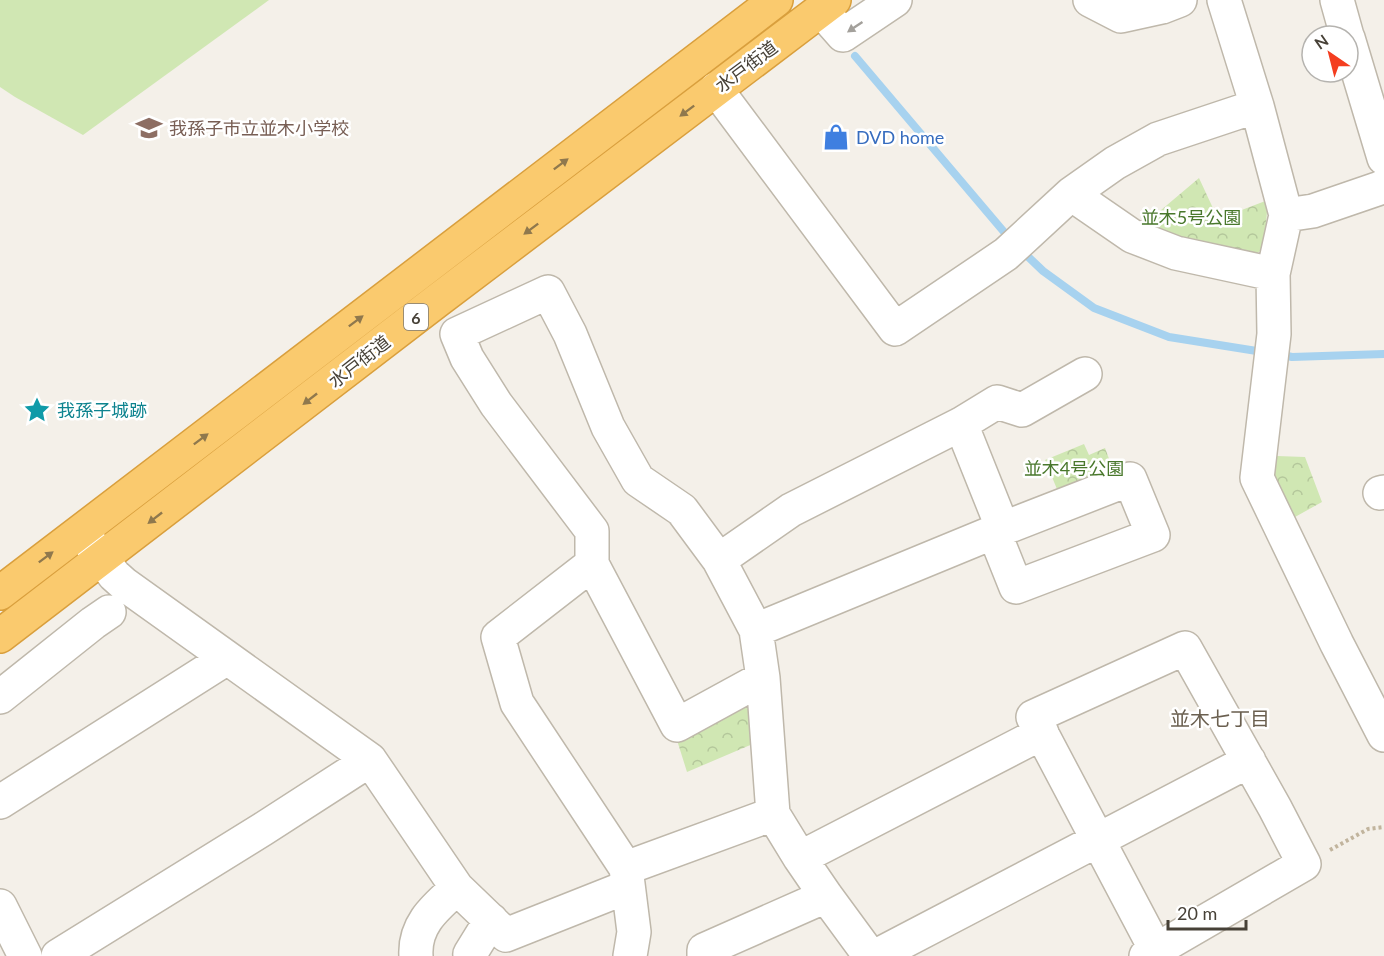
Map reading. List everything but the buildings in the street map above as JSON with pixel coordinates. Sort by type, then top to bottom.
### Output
[{"type":"highway","name":"水戸街道","points":[[0,593],[776,0]]},
{"type":"highway","name":"水戸街道","points":[[0,636],[827,5]]},
{"type":"street","points":[[827,5],[843,35],[895,0]]},
{"type":"street","points":[[1090,0],[1121,16],[1162,8],[1180,0]]},
{"type":"street","points":[[1224,0],[1257,106],[1286,215],[1273,274],[1274,334],[1257,478],[1337,644],[1384,735]]},
{"type":"street","points":[[1337,0],[1344,24]]},
{"type":"street","points":[[1360,77],[1384,158]]},
{"type":"street","points":[[716,89],[895,329],[1006,254],[1071,194],[1115,163],[1158,139],[1257,106]]},
{"type":"street","points":[[1286,215],[1313,211],[1384,186]]},
{"type":"street","points":[[1071,194],[1132,236],[1176,253],[1273,274]]},
{"type":"street","points":[[458,334],[548,292],[570,334],[608,427],[638,480],[682,510],[719,560],[756,630],[763,678],[773,814],[800,858],[870,956]]},
{"type":"street","points":[[438,300],[458,334],[467,358],[496,404],[592,531],[592,564],[676,724],[763,678]]},
{"type":"street","points":[[719,560],[791,510],[961,424],[997,402],[1022,410],[1085,374]]},
{"type":"street","points":[[756,630],[999,530],[961,424]]},
{"type":"street","points":[[81,531],[101,559],[124,584],[370,760],[457,888],[506,935],[626,877],[773,814]]},
{"type":"street","points":[[592,564],[498,637],[517,703],[626,877],[634,932],[630,956]]},
{"type":"street","points":[[0,698],[109,612]]},
{"type":"street","points":[[1185,648],[1304,864],[1154,954],[1042,733],[1033,717],[1185,648]]},
{"type":"street","points":[[0,802],[227,658]]},
{"type":"street","points":[[800,858],[1042,733]]},
{"type":"street","points":[[58,956],[370,760]]},
{"type":"street","points":[[876,956],[1248,761]]},
{"type":"street","points":[[417,956],[416,948],[422,924],[457,888]]},
{"type":"street","points":[[704,956],[704,950],[826,896]]},
{"type":"street","points":[[0,906],[25,956]]},
{"type":"street","points":[[471,956],[470,954],[491,920]]},
{"type":"path","points":[[1304,864],[1368,829],[1384,827]]},
{"type":"green space","points":[[0,0],[269,0],[83,135],[0,87]]},
{"type":"green space","name":"並木5号公園","points":[[1199,178],[1218,219],[1268,200],[1264,248],[1251,258],[1141,227]]},
{"type":"green space","name":"並木4号公園","points":[[1084,444],[1089,455],[1105,448],[1114,472],[1059,494],[1045,460]]},
{"type":"green space","points":[[1277,456],[1305,457],[1322,502],[1295,517],[1273,477]]},
{"type":"green space","points":[[739,702],[752,712],[755,743],[687,772],[676,737]]},
{"type":"waterway","points":[[855,56],[1010,239]]},
{"type":"waterway","points":[[1020,249],[1043,271],[1094,308],[1169,337],[1263,352]]},
{"type":"waterway","points":[[1278,354],[1292,357],[1384,354]]},
{"type":"place","name":"我孫子市立並木小学校","points":[[149,128]]},
{"type":"place","name":"DVD home","points":[[836,137]]},
{"type":"place","name":"我孫子城跡","points":[[37,410]]},
{"type":"district","name":"並木七丁目","points":[[1220,718]]}]
